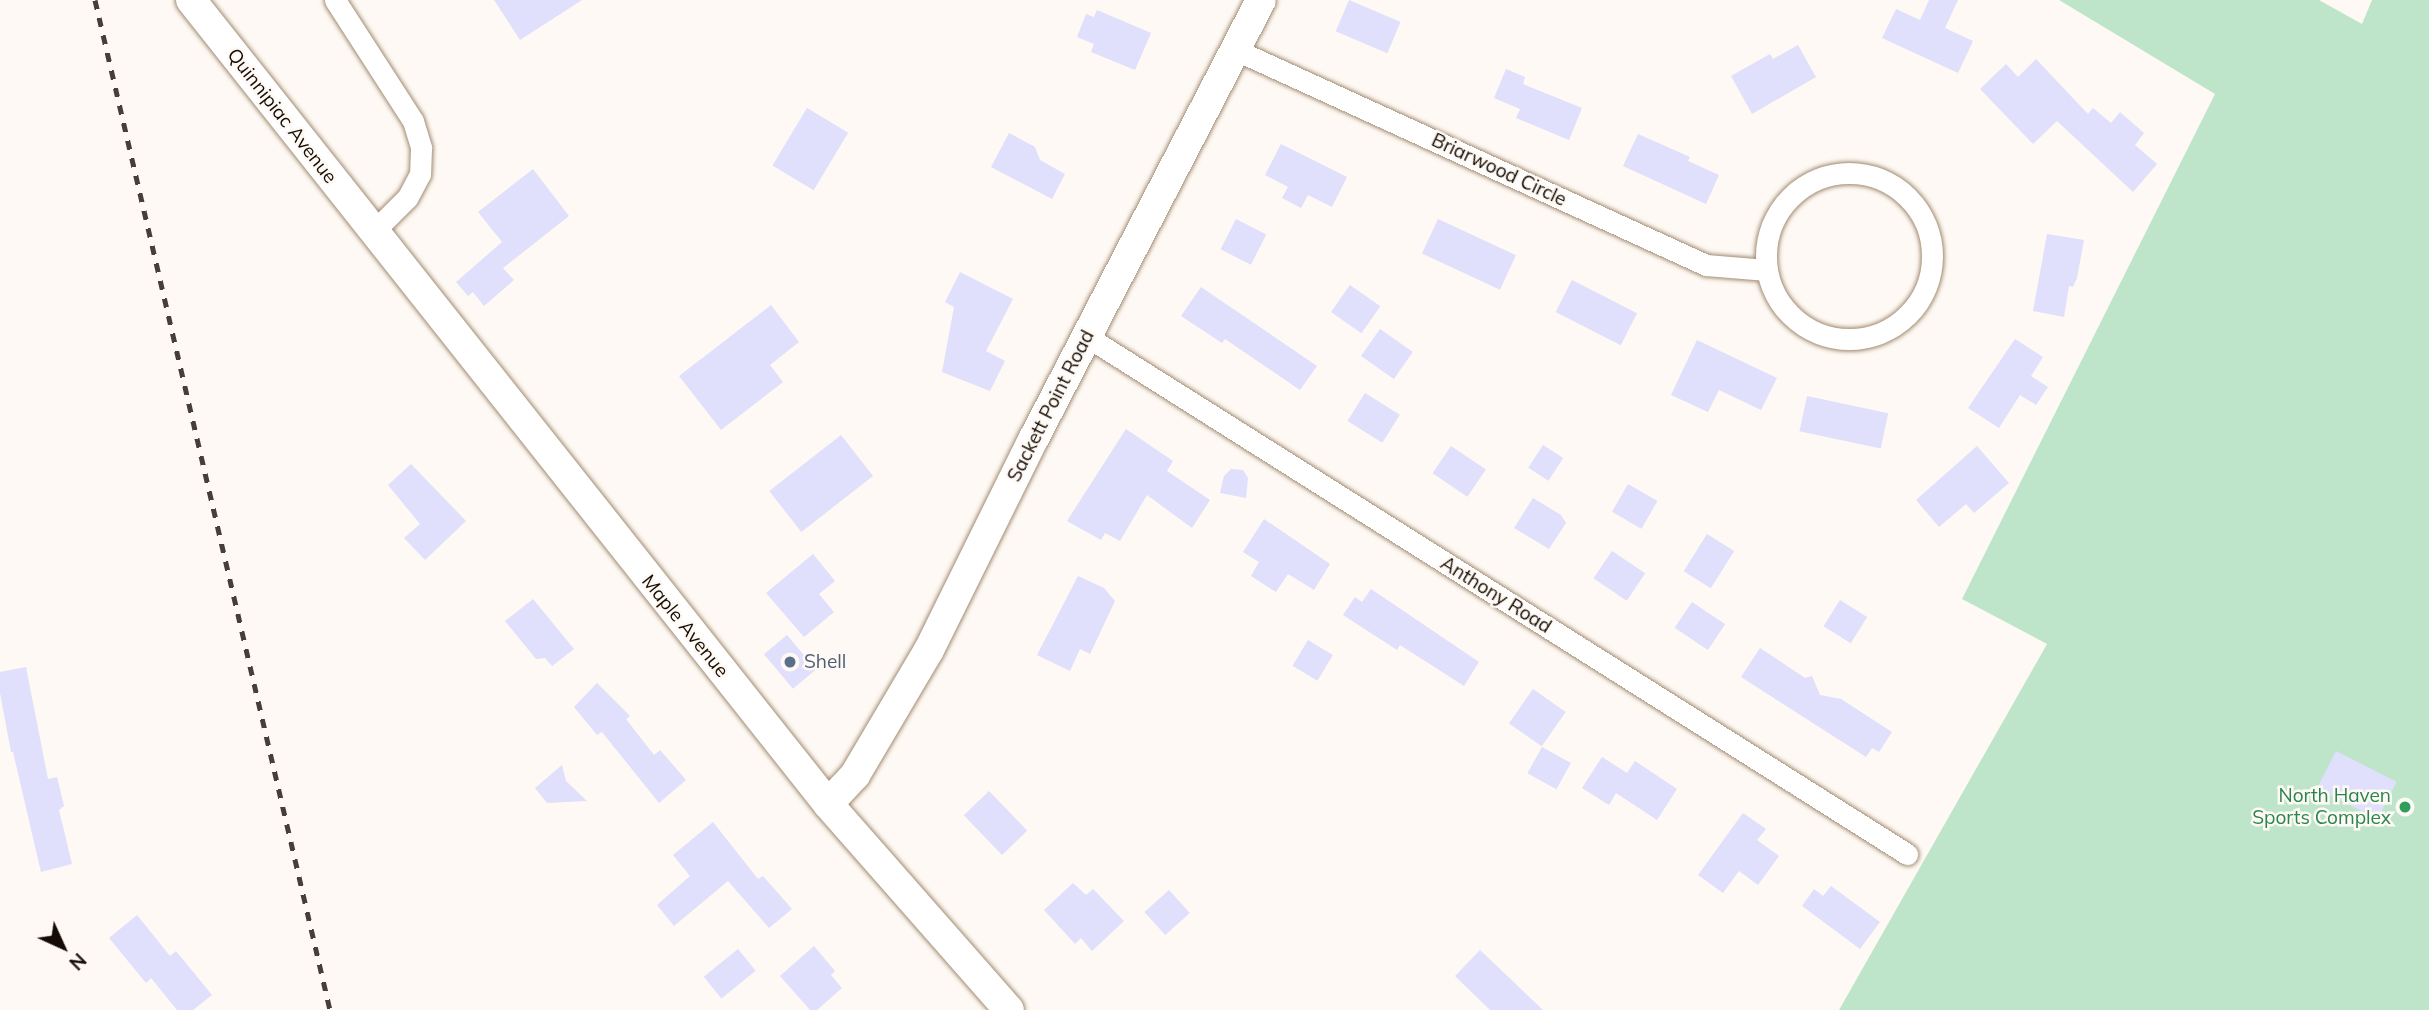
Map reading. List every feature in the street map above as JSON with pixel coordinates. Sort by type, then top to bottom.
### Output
[{"type":"main road","name":"Quinnipiac Avenue","points":[[191,0],[374,232]]},
{"type":"main road","name":"Sackett Point Road","points":[[828,804],[855,775],[929,650],[1086,336],[1261,0]]},
{"type":"main road","name":"Maple Avenue","points":[[374,232],[828,804],[1009,1010]]},
{"type":"street","points":[[335,0],[413,121],[421,148],[420,174],[407,198],[374,232]]},
{"type":"street","name":"Briarwood Circle","points":[[1236,50],[1706,265],[1767,270]]},
{"type":"street","points":[[1846,172],[1874,176],[1899,189],[1919,209],[1931,236],[1933,262],[1927,288],[1913,310],[1892,328],[1868,337],[1841,339],[1816,332],[1794,318],[1777,298],[1767,270],[1766,244],[1776,217],[1793,194],[1817,179],[1846,172]]},
{"type":"street","name":"Anthony Road","points":[[1086,336],[1907,854]]},
{"type":"green space","points":[[2059,0],[2319,0],[2362,24],[2372,0],[2429,0],[2429,1010],[1839,1010],[2047,644],[1962,599],[2215,94]]},
{"type":"building","points":[[494,0],[582,0],[520,40]]},
{"type":"building","points":[[1349,0],[1401,22],[1387,53],[1336,31]]},
{"type":"building","points":[[1929,0],[1958,0],[1945,28],[1973,41],[1958,73],[1882,38],[1896,9],[1920,20]]},
{"type":"building","points":[[1097,10],[1151,33],[1135,70],[1091,52],[1094,44],[1077,37],[1086,14],[1094,17]]},
{"type":"building","points":[[1798,45],[1816,77],[1752,114],[1731,76],[1770,54],[1773,59]]},
{"type":"building","points":[[2036,59],[2088,114],[2093,108],[2111,123],[2120,112],[2144,133],[2135,145],[2157,164],[2133,192],[2057,121],[2033,144],[1980,89],[2006,64],[2018,77]]},
{"type":"building","points":[[1506,69],[1525,77],[1523,84],[1582,108],[1569,140],[1516,118],[1520,109],[1494,98]]},
{"type":"building","points":[[807,108],[848,133],[814,190],[772,165]]},
{"type":"building","points":[[1009,133],[1035,147],[1040,160],[1065,174],[1052,199],[991,167]]},
{"type":"building","points":[[1638,134],[1690,157],[1688,161],[1719,175],[1706,204],[1623,166]]},
{"type":"building","points":[[1281,144],[1347,177],[1332,207],[1308,195],[1301,208],[1282,198],[1288,187],[1265,175]]},
{"type":"building","points":[[533,169],[569,216],[503,268],[514,280],[484,306],[473,292],[468,296],[456,282],[502,242],[478,212]]},
{"type":"building","points":[[1236,219],[1266,234],[1251,265],[1221,249]]},
{"type":"building","points":[[1438,219],[1516,255],[1500,290],[1422,253]]},
{"type":"building","points":[[2047,234],[2084,240],[2077,278],[2073,287],[2069,286],[2064,317],[2033,311]]},
{"type":"building","points":[[960,272],[1013,299],[986,351],[1005,361],[990,391],[942,372],[954,307],[945,302]]},
{"type":"building","points":[[1572,280],[1637,313],[1621,345],[1556,312]]},
{"type":"building","points":[[1350,285],[1380,306],[1361,333],[1331,312]]},
{"type":"building","points":[[1201,287],[1317,366],[1300,390],[1225,339],[1222,343],[1181,316]]},
{"type":"building","points":[[771,305],[799,342],[770,365],[783,382],[721,430],[679,376]]},
{"type":"building","points":[[1380,329],[1413,352],[1394,379],[1361,356]]},
{"type":"building","points":[[2015,339],[2043,357],[2031,376],[2048,387],[2036,405],[2020,395],[1999,428],[1968,408]]},
{"type":"building","points":[[1697,340],[1777,378],[1761,410],[1719,390],[1708,412],[1671,395]]},
{"type":"building","points":[[1365,393],[1400,415],[1382,443],[1348,421]]},
{"type":"building","points":[[1807,396],[1888,413],[1881,448],[1800,431]]},
{"type":"building","points":[[1126,429],[1173,461],[1167,471],[1210,500],[1192,528],[1147,495],[1120,541],[1105,533],[1101,540],[1067,521]]},
{"type":"building","points":[[841,435],[873,476],[801,532],[769,491]]},
{"type":"building","points":[[1543,445],[1563,458],[1548,481],[1528,468]]},
{"type":"building","points":[[1451,446],[1486,469],[1467,497],[1433,473]]},
{"type":"building","points":[[1977,446],[2009,483],[1974,513],[1966,504],[1939,527],[1916,500]]},
{"type":"building","points":[[411,464],[466,521],[425,560],[404,538],[420,524],[388,485]]},
{"type":"building","points":[[1231,469],[1243,470],[1248,478],[1246,498],[1220,493],[1224,476]]},
{"type":"building","points":[[1628,484],[1657,501],[1641,529],[1612,512]]},
{"type":"building","points":[[1533,498],[1561,515],[1566,523],[1549,549],[1514,528]]},
{"type":"building","points":[[1264,519],[1330,564],[1314,590],[1288,574],[1276,592],[1251,576],[1259,562],[1243,552]]},
{"type":"building","points":[[1707,534],[1734,551],[1711,588],[1684,571]]},
{"type":"building","points":[[1612,551],[1645,573],[1627,601],[1594,578]]},
{"type":"building","points":[[813,554],[835,581],[819,594],[834,612],[804,637],[766,593]]},
{"type":"building","points":[[1078,576],[1104,588],[1115,601],[1090,654],[1080,649],[1070,671],[1037,655]]},
{"type":"building","points":[[1371,589],[1479,662],[1464,686],[1400,645],[1397,650],[1343,615],[1355,597],[1362,602]]},
{"type":"building","points":[[533,599],[574,649],[552,666],[545,658],[536,659],[505,621]]},
{"type":"building","points":[[1840,600],[1867,617],[1851,643],[1824,626]]},
{"type":"building","points":[[1692,602],[1725,624],[1708,650],[1675,628]]},
{"type":"building","name":"Shell","points":[[787,635],[816,669],[793,689],[764,654]]},
{"type":"building","points":[[1308,640],[1333,655],[1317,681],[1293,666]]},
{"type":"building","points":[[1760,648],[1805,678],[1812,676],[1820,695],[1841,699],[1892,732],[1879,752],[1872,748],[1866,757],[1741,677]]},
{"type":"building","points":[[26,667],[48,779],[57,777],[64,806],[59,810],[72,864],[41,872],[11,752],[0,693],[0,672]]},
{"type":"building","points":[[597,683],[630,716],[626,719],[654,755],[660,750],[686,780],[659,803],[602,732],[597,735],[574,707]]},
{"type":"building","points":[[1533,689],[1566,712],[1542,746],[1509,723]]},
{"type":"building","points":[[1542,747],[1571,763],[1556,789],[1527,773]]},
{"type":"building","points":[[2336,751],[2397,782],[2378,819],[2317,788]]},
{"type":"building","points":[[1602,757],[1627,773],[1635,761],[1677,789],[1657,820],[1616,793],[1609,805],[1582,788]]},
{"type":"building","points":[[562,765],[566,781],[587,801],[547,803],[535,788]]},
{"type":"building","points":[[989,791],[1027,831],[1002,855],[964,815]]},
{"type":"building","points":[[1743,813],[1766,829],[1757,840],[1779,856],[1758,885],[1739,871],[1723,893],[1698,875]]},
{"type":"building","points":[[713,822],[758,879],[763,876],[792,909],[769,928],[728,881],[674,926],[657,905],[690,876],[673,855]]},
{"type":"building","points":[[1073,883],[1086,895],[1093,889],[1124,921],[1092,951],[1081,938],[1075,944],[1044,910]]},
{"type":"building","points":[[1831,886],[1880,922],[1860,949],[1802,906],[1814,889],[1823,896]]},
{"type":"building","points":[[1169,890],[1190,913],[1165,935],[1144,912]]},
{"type":"building","points":[[137,915],[170,956],[176,951],[212,995],[193,1010],[177,1010],[151,978],[146,983],[109,938]]},
{"type":"building","points":[[814,946],[835,971],[831,975],[842,988],[817,1010],[810,1010],[780,976]]},
{"type":"building","points":[[738,949],[756,971],[721,998],[704,977]]},
{"type":"building","points":[[1480,950],[1543,1010],[1490,1010],[1455,976]]},
{"type":"railway","points":[[95,0],[330,1010]]},
{"type":"place","name":"Shell","points":[[790,662]]},
{"type":"place","name":"North Haven Sports Complex","points":[[2405,807]]}]
